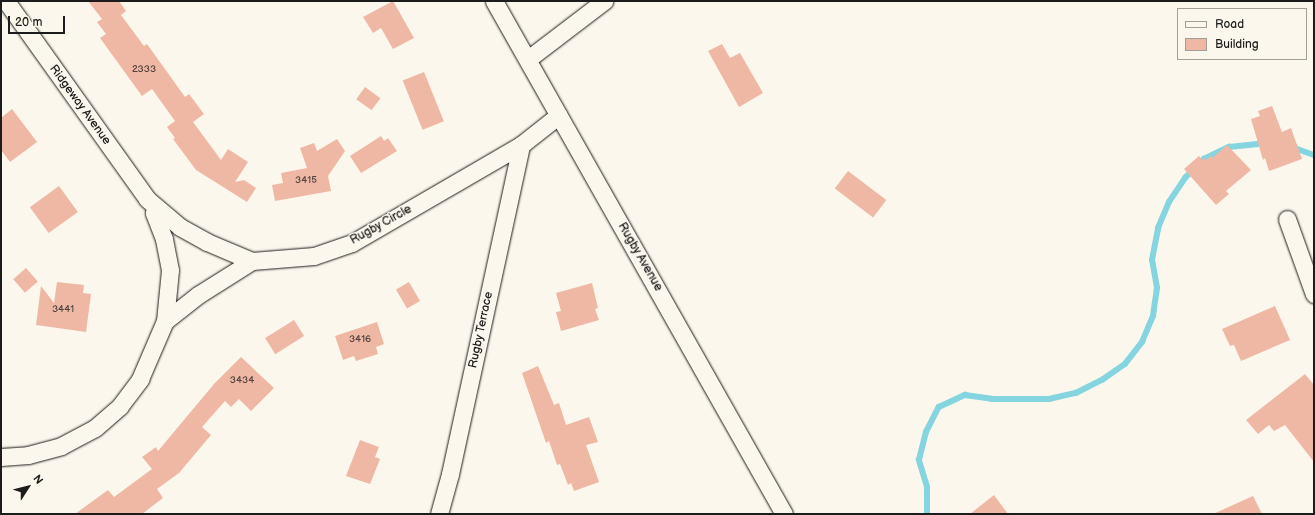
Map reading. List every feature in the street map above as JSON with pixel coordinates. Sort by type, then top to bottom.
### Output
[{"type":"street","name":"Ridgeway Avenue","points":[[6,1],[147,199],[156,207]]},
{"type":"street","name":"Rugby Avenue","points":[[494,1],[784,514]]},
{"type":"street","points":[[528,59],[604,1]]},
{"type":"street","name":"Rugby Circle","points":[[156,207],[180,227],[207,242],[252,261],[314,256],[352,243],[521,144],[559,115]]},
{"type":"street","name":"Rugby Terrace","points":[[439,514],[450,474],[521,144]]},
{"type":"street","points":[[1,457],[28,455],[61,446],[95,428],[120,406],[140,379],[165,320],[170,270],[164,239],[154,213],[156,207]]},
{"type":"street","points":[[1287,219],[1314,294]]},
{"type":"street","points":[[165,320],[198,295],[252,261]]},
{"type":"building","points":[[88,1],[119,1],[126,11],[121,15],[144,46],[147,44],[185,97],[189,94],[204,114],[193,122],[221,160],[228,149],[248,162],[235,182],[244,180],[256,188],[247,202],[196,170],[173,139],[175,138],[167,127],[175,121],[152,89],[142,96],[100,38],[106,34],[97,22],[102,19]]},
{"type":"building","points":[[393,1],[414,38],[393,49],[381,28],[373,33],[363,17]]},
{"type":"building","points":[[722,44],[730,58],[740,53],[763,93],[739,107],[708,51]]},
{"type":"building","points":[[424,72],[444,121],[423,130],[403,81]]},
{"type":"building","points":[[365,87],[380,98],[372,110],[356,99]]},
{"type":"building","points":[[1272,106],[1282,132],[1291,128],[1302,159],[1269,171],[1265,158],[1263,160],[1251,119],[1260,116],[1258,111]]},
{"type":"building","points":[[12,109],[37,142],[10,162],[1,150],[1,118]]},
{"type":"building","points":[[381,136],[384,141],[388,138],[397,151],[361,173],[350,156]]},
{"type":"building","points":[[337,139],[345,151],[328,176],[331,191],[275,201],[272,185],[283,183],[281,173],[307,168],[300,148],[314,143],[317,151]]},
{"type":"building","points":[[1227,145],[1251,170],[1226,191],[1229,194],[1216,205],[1184,169],[1199,156],[1202,160],[1204,158],[1206,160],[1211,156],[1212,158]]},
{"type":"building","points":[[848,171],[886,200],[873,217],[835,189]]},
{"type":"building","points":[[59,186],[78,212],[49,233],[30,207]]},
{"type":"building","points":[[26,268],[38,282],[25,293],[13,279]]},
{"type":"building","points":[[57,282],[84,285],[83,293],[91,294],[86,332],[36,325],[41,286],[54,303]]},
{"type":"building","points":[[409,282],[420,301],[407,309],[396,290]]},
{"type":"building","points":[[592,283],[598,308],[595,309],[599,320],[561,331],[556,312],[561,311],[556,293]]},
{"type":"building","points":[[1275,306],[1290,340],[1241,361],[1234,345],[1230,346],[1222,329]]},
{"type":"building","points":[[294,320],[304,336],[275,354],[265,338]]},
{"type":"building","points":[[377,322],[384,344],[376,347],[378,354],[356,361],[354,356],[343,360],[335,336]]},
{"type":"building","points":[[241,357],[274,388],[251,411],[239,399],[231,407],[225,401],[202,427],[211,435],[179,473],[157,489],[163,498],[142,514],[75,514],[108,490],[114,497],[152,469],[142,457],[156,447],[158,451],[214,384]]},
{"type":"building","points":[[538,366],[554,405],[559,403],[566,425],[589,417],[598,442],[586,445],[599,482],[574,491],[571,483],[568,485],[560,464],[557,465],[549,441],[546,443],[522,373]]},
{"type":"building","points":[[1305,374],[1314,385],[1314,462],[1285,425],[1274,431],[1269,425],[1258,434],[1246,420]]},
{"type":"building","points":[[360,440],[379,447],[375,457],[380,459],[370,484],[346,476]]},
{"type":"building","points":[[994,495],[1008,514],[970,514]]},
{"type":"building","points":[[1253,496],[1262,514],[1213,514]]},
{"type":"waterway","points":[[1199,164],[1204,159],[1229,147],[1265,143]]},
{"type":"waterway","points":[[1292,147],[1314,155]]},
{"type":"waterway","points":[[927,514],[927,487],[919,460],[926,432],[939,407],[965,395],[992,399],[1049,399],[1076,393],[1102,380],[1125,364],[1142,342],[1153,316],[1157,288],[1152,260],[1158,228],[1169,202],[1185,178],[1193,170]]}]
